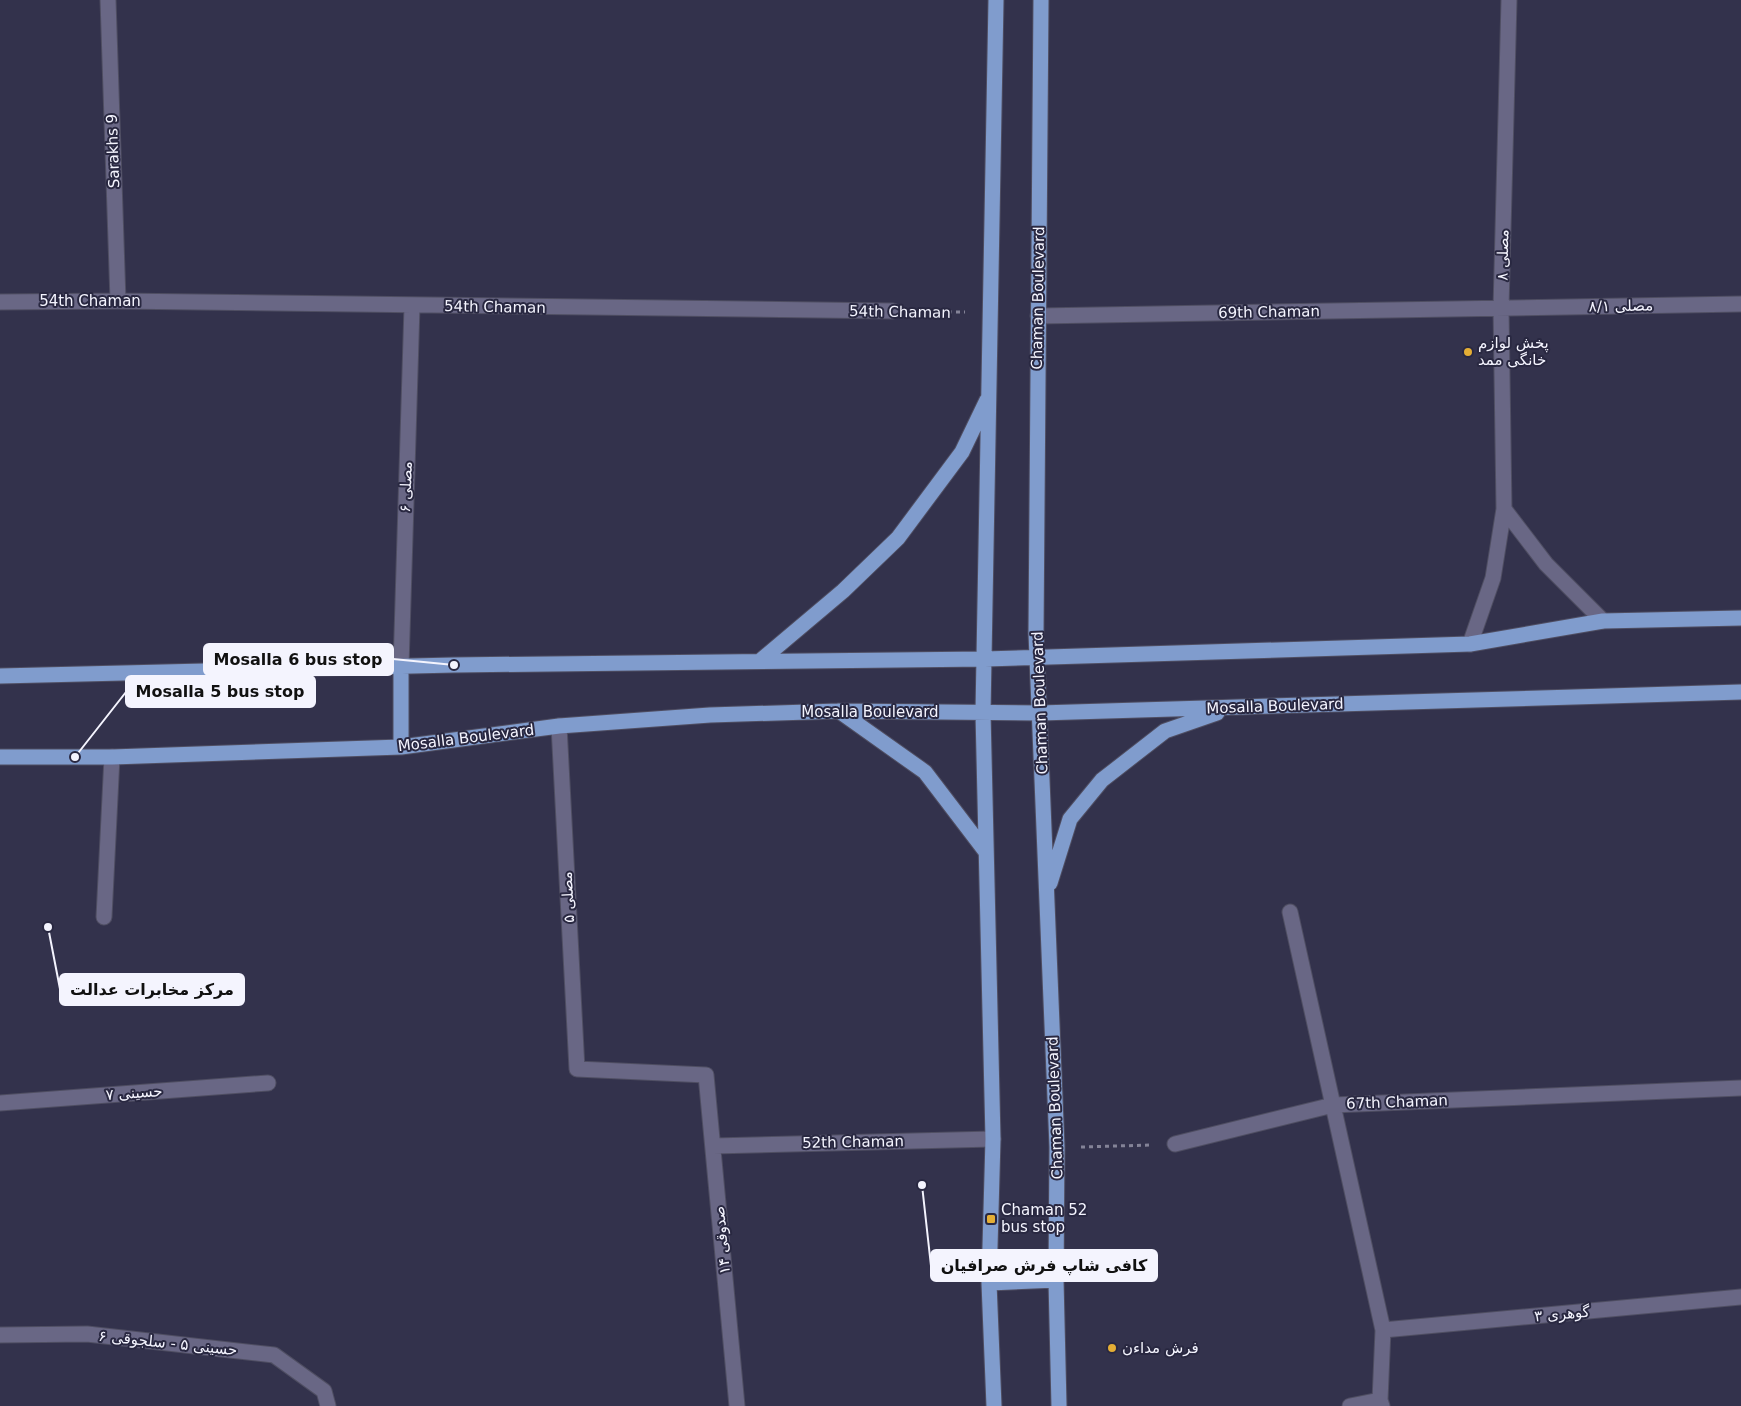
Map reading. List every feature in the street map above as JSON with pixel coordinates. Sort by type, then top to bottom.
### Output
[{"type":"main road","points":[[994,1406],[989,1283],[993,1139],[983,713],[996,0]]},
{"type":"main road","name":"Chaman Boulevard","points":[[1041,0],[1038,316],[1038,657],[1057,1148],[1056,1280],[1059,1406]]},
{"type":"main road","points":[[760,661],[843,591],[898,538],[962,452],[989,396]]},
{"type":"main road","points":[[0,676],[401,667],[985,659],[1470,644],[1604,621],[1741,618]]},
{"type":"main road","points":[[401,667],[401,747]]},
{"type":"main road","name":"Mosalla Boulevard","points":[[0,757],[112,757],[401,747],[559,726],[710,715],[839,711],[1040,714],[1741,692]]},
{"type":"main road","points":[[1047,894],[1070,819],[1102,780],[1165,731],[1230,708]]},
{"type":"main road","points":[[839,711],[925,772],[986,852]]},
{"type":"main road","points":[[989,1283],[1056,1280]]},
{"type":"street","name":"Sarakhs 9","points":[[108,0],[118,301]]},
{"type":"street","name":"مصلی ۸","points":[[1470,644],[1493,578],[1504,509],[1501,308],[1509,0]]},
{"type":"street","name":"54th Chaman","points":[[0,302],[118,301],[893,312]]},
{"type":"street","name":"مصلی ۸/۱","points":[[1501,308],[1741,304]]},
{"type":"street","name":"مصلی ۶","points":[[401,667],[412,306]]},
{"type":"street","name":"69th Chaman","points":[[1038,316],[1501,308]]},
{"type":"street","points":[[1504,509],[1546,564],[1604,621]]},
{"type":"street","name":"مصلی ۵","points":[[559,726],[577,1069],[706,1075]]},
{"type":"street","points":[[104,917],[112,757]]},
{"type":"street","points":[[1290,912],[1383,1330],[1381,1403],[1350,1406]]},
{"type":"street","name":"صدوقی ۱۴","points":[[706,1075],[737,1406]]},
{"type":"street","name":"حسینی ۷","points":[[0,1103],[268,1083]]},
{"type":"street","name":"67th Chaman","points":[[1175,1144],[1333,1105],[1741,1088]]},
{"type":"street","name":"52th Chaman","points":[[713,1146],[993,1139]]},
{"type":"street","name":"گوهری ۳","points":[[1383,1330],[1741,1297]]},
{"type":"street","name":"حسینی ۵ - سلجوقی ۶","points":[[0,1335],[86,1334],[274,1355],[326,1399]]},
{"type":"path","name":"54th Chaman","points":[[893,312],[990,312]]},
{"type":"path","points":[[1057,1148],[1175,1144]]},
{"type":"place","name":"پخش لوازم خانگی ممد","points":[[1468,352]]},
{"type":"place","name":"Mosalla 6 bus stop","points":[[454,665]]},
{"type":"place","name":"Mosalla 5 bus stop","points":[[75,757]]},
{"type":"place","name":"مرکز مخابرات عدالت","points":[[48,927]]},
{"type":"place","name":"کافی شاپ فرش صرافیان","points":[[922,1185]]},
{"type":"place","name":"Chaman 52 bus stop","points":[[991,1219]]},
{"type":"place","name":"فرش مداءن","points":[[1112,1348]]}]
